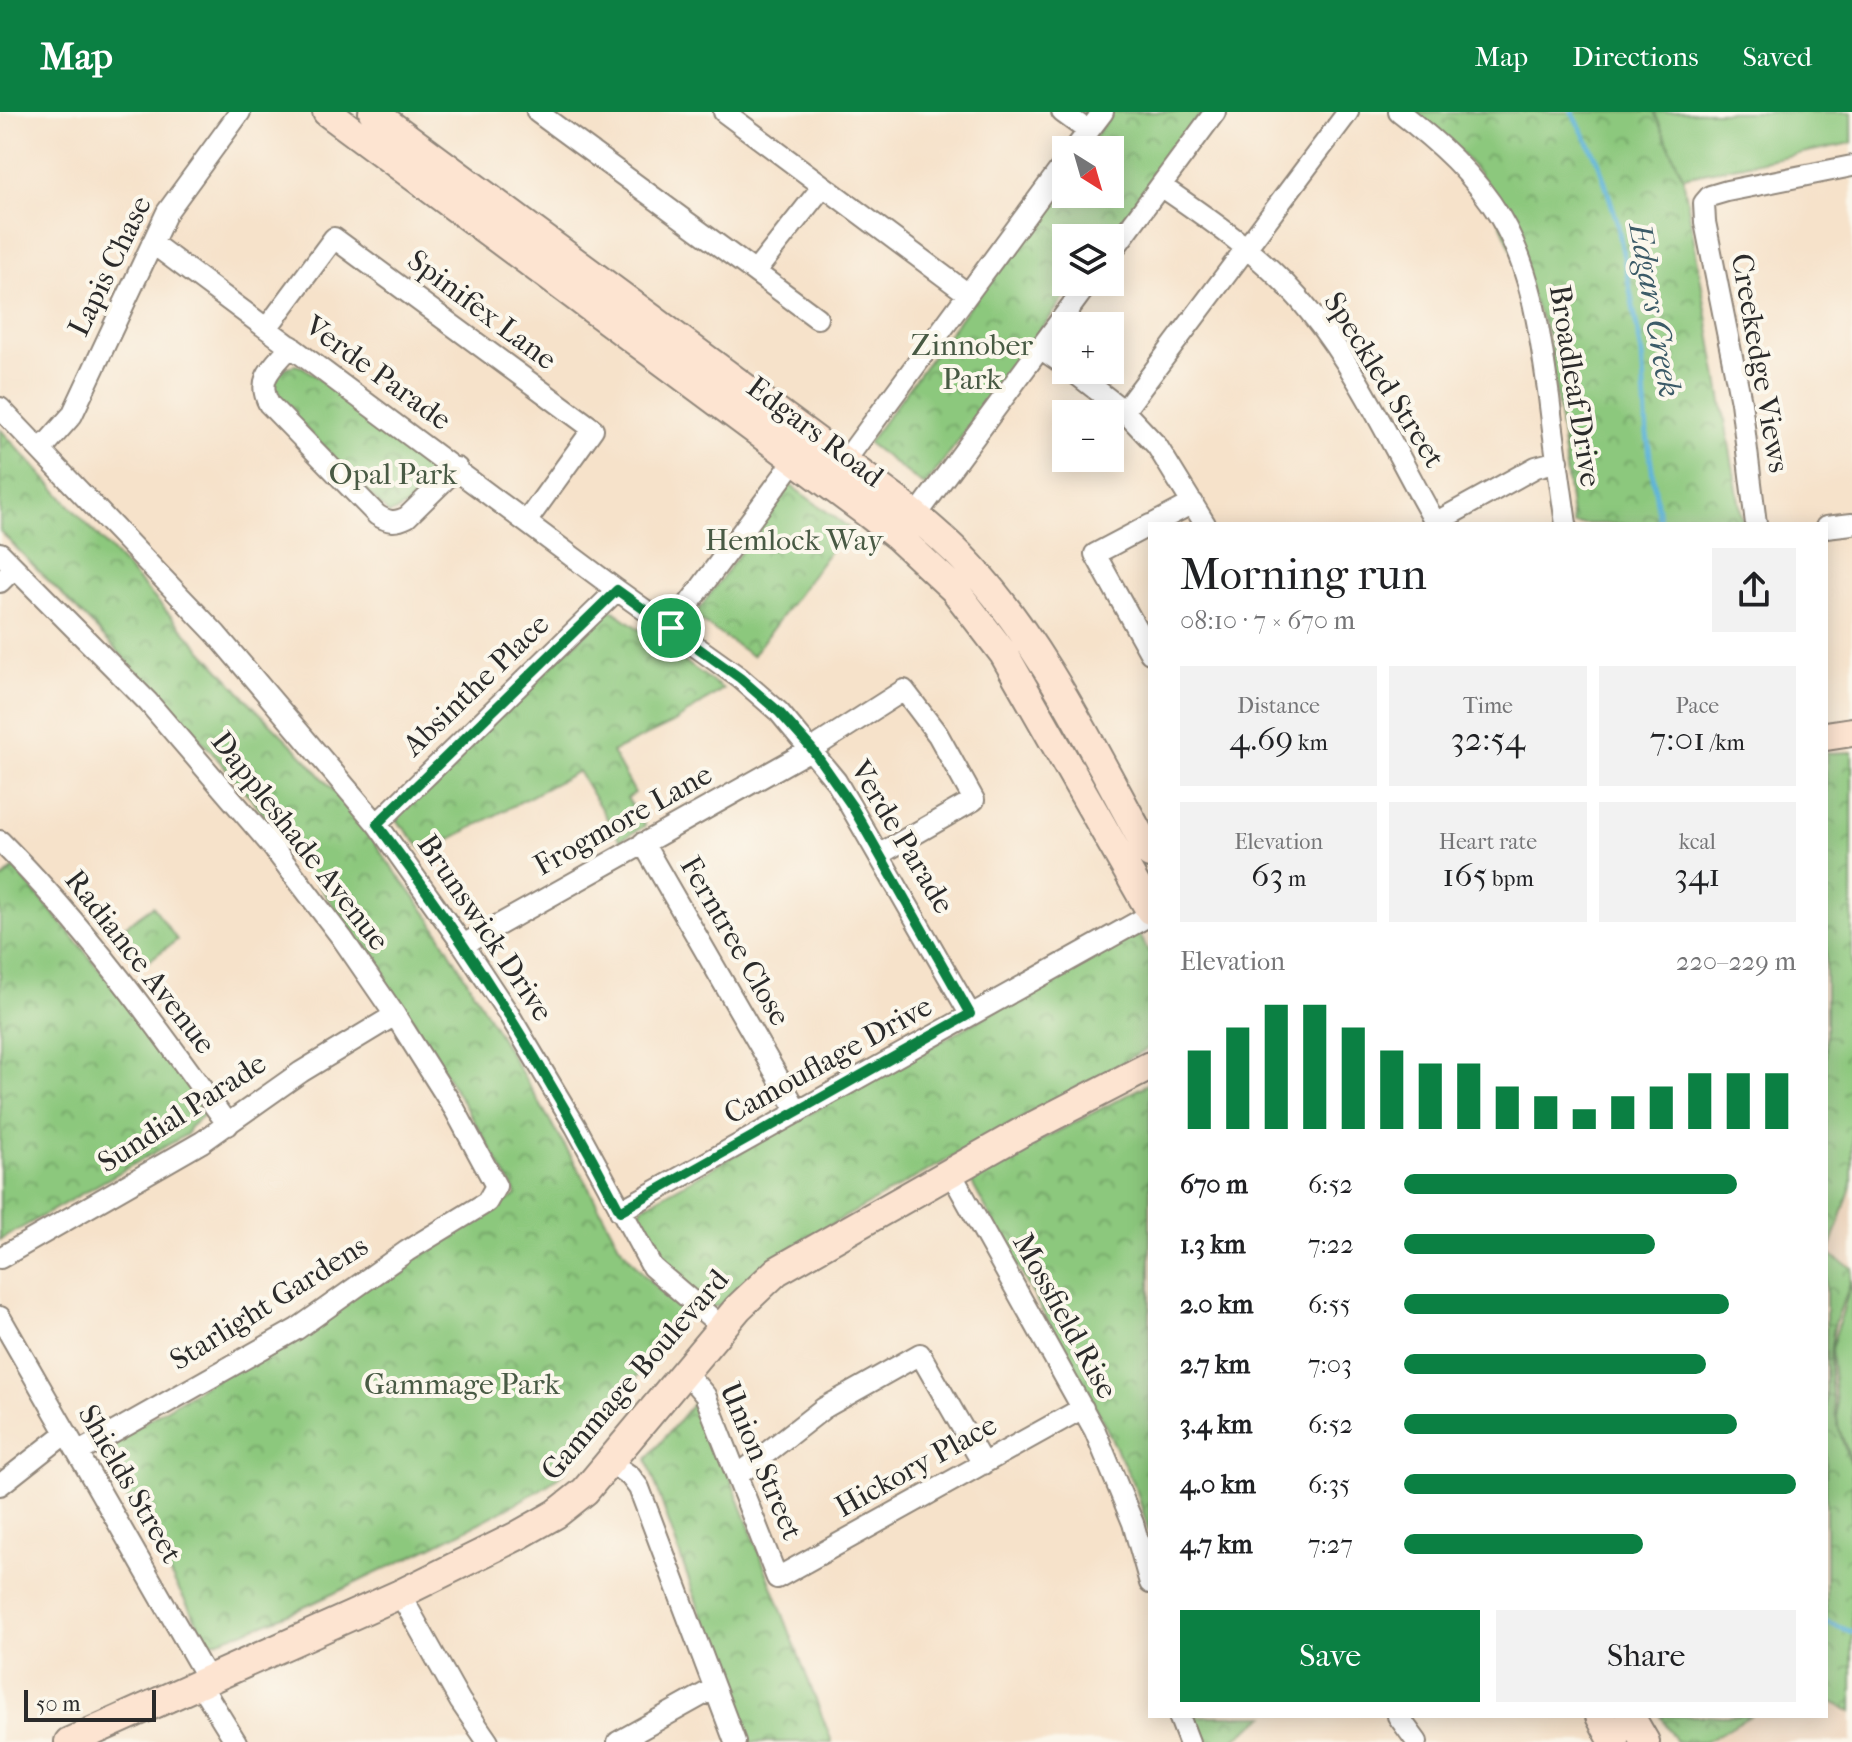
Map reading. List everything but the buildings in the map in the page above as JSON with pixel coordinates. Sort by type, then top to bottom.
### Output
[{"type":"main road","name":"Edgars Road","points":[[327,112],[837,473],[916,516],[970,565],[1023,632],[1148,851]]},
{"type":"main road","name":"Edgars Road","points":[[373,112],[803,448]]},
{"type":"main road","name":"Edgars Road","points":[[837,473],[954,589],[988,631],[1027,689],[1148,908]]},
{"type":"main road","points":[[1828,736],[1852,732]]},
{"type":"main road","name":"Gammage Boulevard","points":[[69,1742],[400,1594],[556,1514],[585,1491],[611,1463],[722,1327],[758,1286],[777,1271],[1148,1067]]},
{"type":"main road","points":[[1601,1718],[1614,1742]]},
{"type":"main road","points":[[1631,1718],[1645,1742]]},
{"type":"street","name":"Lapis Chase","points":[[41,450],[72,415],[167,212],[240,112]]},
{"type":"street","points":[[537,112],[817,318]]},
{"type":"street","points":[[724,112],[968,294]]},
{"type":"street","points":[[1062,112],[1088,131]]},
{"type":"street","points":[[1084,136],[1103,112]]},
{"type":"street","points":[[1124,235],[1215,112]]},
{"type":"street","points":[[1204,522],[1157,446],[1124,411],[1348,112]]},
{"type":"street","name":"Broadleaf Drive","points":[[1399,112],[1455,158],[1487,196],[1524,267],[1539,327],[1566,522]]},
{"type":"street","name":"Creekedge Views","points":[[1756,522],[1741,402],[1703,212],[1707,199],[1717,193],[1852,166]]},
{"type":"street","points":[[837,473],[1052,180]]},
{"type":"street","points":[[755,272],[823,186]]},
{"type":"street","name":"Speckled Street","points":[[1161,186],[1247,249],[1289,287],[1325,331],[1433,522]]},
{"type":"street","name":"Spinifex Lane","points":[[267,328],[334,238],[593,429],[526,522]]},
{"type":"street","name":"Verde Parade","points":[[152,243],[760,695],[812,749],[836,781],[970,1014]]},
{"type":"street","points":[[916,516],[1079,296]]},
{"type":"street","points":[[291,346],[263,384],[269,404],[377,515],[397,522],[407,517],[457,468]]},
{"type":"street","points":[[1040,348],[1052,356]]},
{"type":"street","points":[[1089,384],[1110,400]]},
{"type":"street","name":"Brunswick Drive","points":[[0,408],[216,634],[377,824],[463,945],[552,1086],[652,1267],[722,1327]]},
{"type":"street","points":[[671,628],[803,448]]},
{"type":"street","points":[[1436,522],[1536,467],[1558,461]]},
{"type":"street","points":[[1157,522],[1193,503]]},
{"type":"street","points":[[1828,527],[1852,524]]},
{"type":"street","points":[[1148,527],[1095,554],[1148,649]]},
{"type":"street","name":"Dappleshade Avenue","points":[[5,568],[106,658],[213,775],[295,876],[395,1015],[492,1174],[496,1186],[487,1202]]},
{"type":"street","name":"Absinthe Place","points":[[377,824],[617,590]]},
{"type":"street","name":"Frogmore Lane","points":[[463,945],[812,749],[904,690],[938,735],[974,800],[880,854]]},
{"type":"street","name":"Radiance Avenue","points":[[0,841],[80,928],[228,1125]]},
{"type":"street","name":"Ferntree Close","points":[[643,843],[798,1112]]},
{"type":"street","name":"Camouflage Drive","points":[[620,1211],[1148,913]]},
{"type":"street","name":"Sundial Parade","points":[[0,1258],[171,1161],[312,1065],[395,1015]]},
{"type":"street","name":"Mossfield Rise","points":[[951,1173],[1083,1408],[1121,1489],[1148,1577]]},
{"type":"street","name":"Starlight Gardens","points":[[79,1452],[297,1329],[407,1251],[487,1202]]},
{"type":"street","name":"Shields Street","points":[[0,1317],[79,1452],[236,1742]]},
{"type":"street","points":[[737,1476],[824,1408],[920,1354],[983,1464]]},
{"type":"street","name":"Union Street","points":[[685,1372],[705,1395],[777,1578]]},
{"type":"street","name":"Hickory Place","points":[[777,1578],[1083,1408]]},
{"type":"street","points":[[0,1485],[66,1433]]},
{"type":"street","points":[[611,1463],[630,1476],[639,1488],[735,1742]]},
{"type":"street","points":[[400,1594],[460,1701],[488,1742]]},
{"type":"street","points":[[618,1742],[713,1689]]},
{"type":"street","points":[[1180,1718],[1189,1742]]},
{"type":"street","points":[[1399,1718],[1417,1742]]},
{"type":"shaded area","points":[[1852,1183],[1852,1268],[1829,1254]]},
{"type":"shaded area","points":[[1828,1700],[1852,1712],[1852,1742],[1705,1742],[1747,1718],[1828,1718]]},
{"type":"green space","name":"Zinnober Park","points":[[1113,112],[1202,112],[1119,224],[1052,224],[1052,296],[1066,296],[925,486],[868,443],[1052,194],[1052,208],[1124,208],[1124,136],[1095,136]]},
{"type":"green space","points":[[1410,112],[1654,112],[1683,177],[1743,522],[1573,522],[1549,337],[1479,173],[1450,141]]},
{"type":"green space","points":[[1654,112],[1852,112],[1852,143],[1683,177]]},
{"type":"green space","name":"Opal Park","points":[[295,365],[303,367],[428,460],[432,477],[423,493],[389,514],[272,394],[278,375]]},
{"type":"green space","name":"Gammage Park","points":[[0,429],[253,706],[308,761],[368,831],[430,918],[582,1175],[619,1245],[643,1274],[687,1317],[617,1400],[564,1472],[546,1486],[460,1533],[332,1594],[272,1621],[209,1643],[104,1457],[106,1446],[517,1195],[451,1082],[380,972],[264,814],[141,675],[0,531]]},
{"type":"green space","name":"Hemlock Way","points":[[790,485],[848,527],[752,656],[694,616]]},
{"type":"green space","points":[[611,609],[723,689],[673,723],[612,752],[635,793],[627,798],[645,826],[620,840],[578,771],[441,844],[428,855],[394,817]]},
{"type":"green space","points":[[1852,752],[1852,1183],[1829,1254],[1852,1268],[1850,1283],[1834,1327],[1830,1362],[1832,1398],[1852,1467],[1852,1712],[1828,1700],[1828,753]]},
{"type":"green space","points":[[14,868],[114,988],[207,1112],[189,1128],[187,1134],[0,1240],[0,881]]},
{"type":"green space","points":[[153,906],[177,940],[140,967],[114,934]]},
{"type":"green space","points":[[1138,932],[1148,950],[1148,1048],[800,1242],[770,1261],[727,1305],[711,1307],[659,1259],[639,1222],[642,1207]]},
{"type":"green space","points":[[1148,1084],[1148,1530],[1137,1491],[1105,1425],[969,1178]]},
{"type":"green space","points":[[1852,1281],[1852,1463],[1838,1426],[1831,1349]]},
{"type":"green space","points":[[699,1396],[832,1742],[750,1742],[722,1672],[647,1459]]},
{"type":"green space","points":[[1194,1718],[1263,1718],[1231,1742],[1202,1742]]},
{"type":"green space","points":[[1662,1718],[1747,1718],[1705,1742],[1676,1742]]},
{"type":"waterway","name":"Edgars Creek","points":[[1572,112],[1598,161],[1617,221],[1642,354],[1647,434],[1660,522]]},
{"type":"waterway","name":"Edgars Creek","points":[[1828,1623],[1852,1632]]},
{"type":"route","points":[[617,590],[671,628],[760,695],[812,749],[852,806],[970,1014],[620,1211],[576,1127],[508,1013],[377,824],[617,590]]}]
